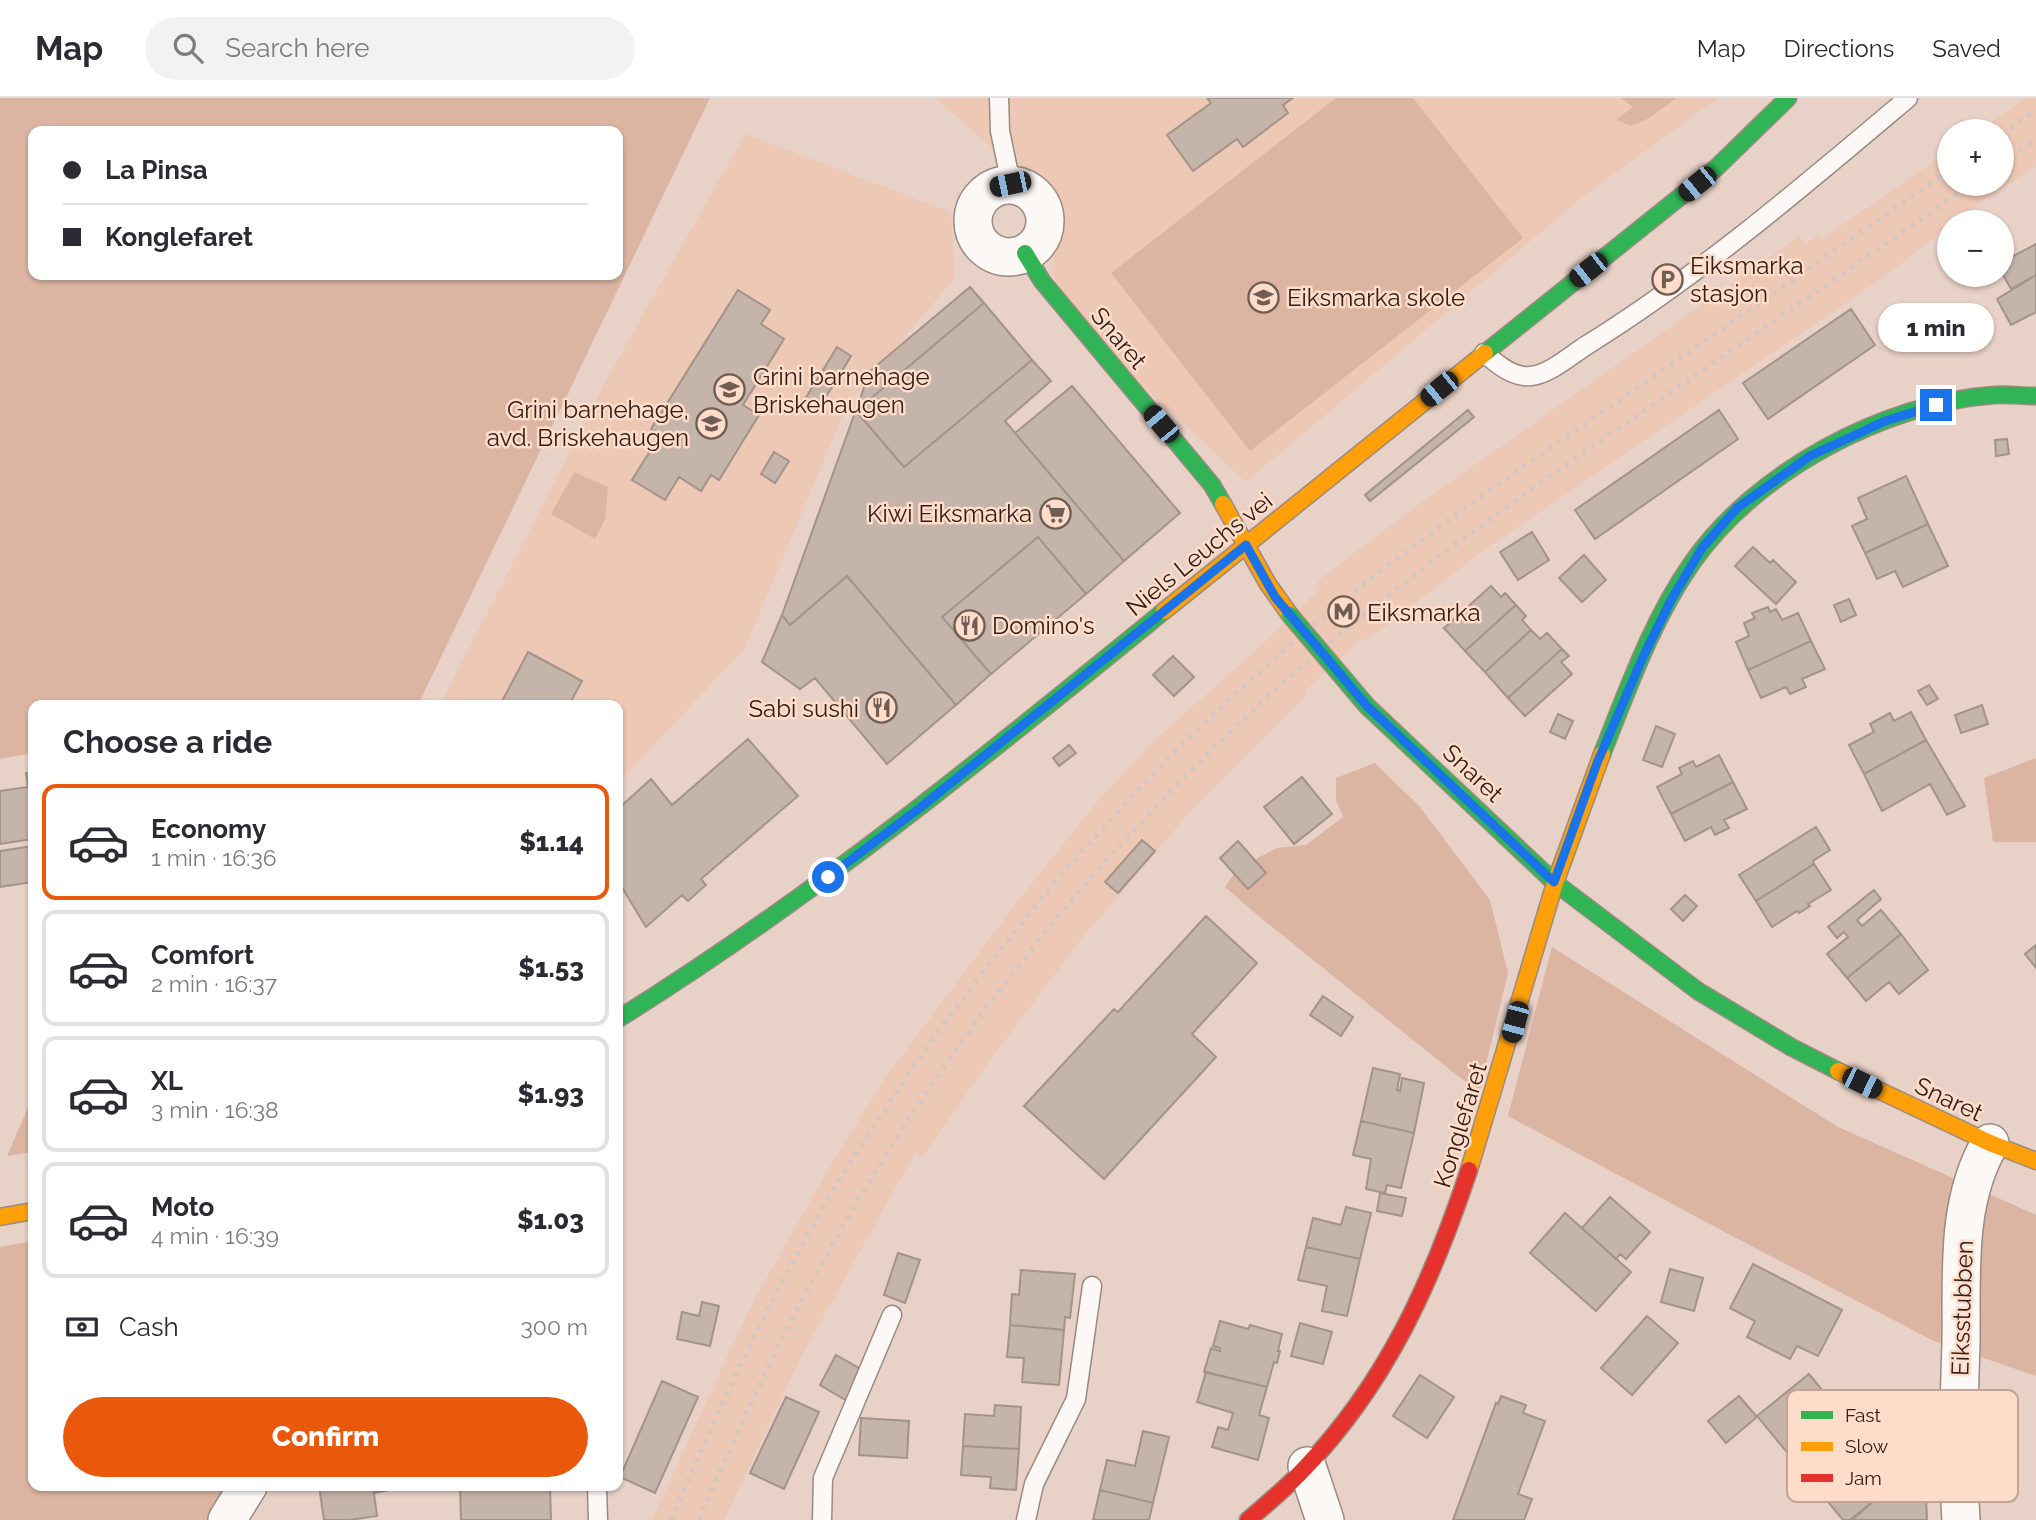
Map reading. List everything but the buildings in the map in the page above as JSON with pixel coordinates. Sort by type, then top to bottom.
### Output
[{"type":"street","name":"Niels Leuchs vei","points":[[623,1016],[701,966],[911,815],[1716,168],[1788,98]]},
{"type":"street","points":[[1010,184],[1025,188],[1037,197],[1044,210],[1045,225],[1041,238],[1031,250],[1018,256],[1003,257],[982,245],[973,223],[975,209],[983,196],[1010,184]]},
{"type":"street","name":"Snaret","points":[[1025,253],[1042,281],[1212,485],[1231,515],[1263,579],[1290,615],[1367,706],[1554,882],[1698,991],[1742,1019],[1850,1077],[1990,1143],[2036,1161]]},
{"type":"street","name":"Konglefaret","points":[[1248,1520],[1307,1466],[1364,1396],[1407,1327],[1455,1218],[1508,1049],[1554,882],[1597,763],[1643,657],[1671,600],[1702,548],[1737,508],[1810,456],[1885,421],[1936,405],[1993,395],[2036,396]]},
{"type":"street","name":"Eiksstubben","points":[[1960,1390],[1964,1220],[1978,1163],[1990,1143]]},
{"type":"street","points":[[0,1217],[28,1212]]},
{"type":"street","points":[[1307,1466],[1325,1520]]},
{"type":"street","points":[[226,1520],[245,1491]]},
{"type":"street","name":"Eiksstubben","points":[[1960,1502],[1961,1520]]},
{"type":"lane","points":[[999,98],[1000,131],[1010,184]]},
{"type":"lane","points":[[1484,354],[1503,370],[1530,376],[1549,369],[1626,321],[1735,241],[1908,98]]},
{"type":"lane","points":[[1026,1520],[1034,1484],[1076,1399],[1092,1286]]},
{"type":"lane","points":[[822,1520],[823,1478],[892,1315]]},
{"type":"lane","points":[[597,1491],[598,1520]]},
{"type":"shaded area","points":[[0,98],[710,98],[623,279],[623,126],[28,126],[28,280],[622,280],[420,700],[28,700],[28,754],[0,759]]},
{"type":"shaded area","name":"Eiksmarka skole","points":[[936,98],[1718,98],[1586,194],[1246,482],[1076,323],[1052,272],[1058,225],[1050,200],[1040,185],[1017,172],[1015,163],[988,145]]},
{"type":"shaded area","points":[[1336,98],[1413,98],[1523,238],[1250,451],[1111,273]]},
{"type":"shaded area","points":[[1621,98],[1677,98],[1649,118],[1632,126],[1616,120],[1633,107]]},
{"type":"shaded area","points":[[2026,98],[2036,98],[2036,166],[2014,180],[2014,119],[1995,119]]},
{"type":"shaded area","name":"Grini barnehage Briskehaugen","points":[[745,134],[951,212],[955,278],[848,403],[745,648],[623,778],[623,700],[443,700],[608,377]]},
{"type":"shaded area","points":[[1937,159],[1937,196],[1989,196],[1970,210],[1937,210],[1937,235],[1885,276],[1480,553],[1366,641],[1363,638],[1307,689],[1306,696],[1188,814],[1079,942],[985,1067],[923,1157],[915,1153],[802,1355],[724,1520],[652,1520],[757,1295],[836,1156],[891,1070],[1014,906],[1098,801],[1155,740],[1263,644],[1317,591],[1316,586],[1320,579],[1418,505],[1799,236],[1805,244],[1818,235],[1822,239]]},
{"type":"shaded area","points":[[574,472],[608,487],[605,519],[595,539],[551,514]]},
{"type":"shaded area","points":[[2036,758],[2036,842],[1993,842],[1984,778]]},
{"type":"shaded area","points":[[1375,763],[1420,807],[1490,900],[1508,973],[1479,1093],[1225,887],[1238,868],[1277,848],[1306,845],[1343,817],[1336,800],[1336,778]]},
{"type":"shaded area","points":[[1552,947],[1838,1127],[2036,1215],[2036,1376],[1934,1341],[1508,1116]]},
{"type":"shaded area","points":[[28,1108],[28,1153],[7,1156]]},
{"type":"shaded area","points":[[28,1242],[28,1491],[239,1491],[214,1520],[0,1520],[0,1247]]},
{"type":"railway","points":[[2014,126],[2036,110]]},
{"type":"railway","points":[[2014,154],[2036,139]]},
{"type":"railway","points":[[671,1520],[739,1367],[790,1267],[846,1170],[962,1000],[1055,883],[1104,827],[1209,719],[1264,668],[1399,557],[1541,454],[1937,179]]},
{"type":"railway","points":[[699,1520],[791,1320],[873,1176],[922,1099],[1031,950],[1151,811],[1283,683],[1409,579],[1541,483],[1954,196]]},
{"type":"traffic: fast","points":[[1485,353],[1716,168],[1788,98]]},
{"type":"traffic: fast","points":[[1025,253],[1042,281],[1212,485],[1223,504]]},
{"type":"traffic: fast","points":[[1602,754],[1642,656],[1678,585],[1719,530],[1750,499],[1825,448],[1909,412],[1952,401],[1994,395],[2036,396]]},
{"type":"traffic: fast","points":[[623,1016],[830,875],[965,772],[1164,611]]},
{"type":"traffic: fast","points":[[1290,615],[1334,667]]},
{"type":"traffic: fast","points":[[1334,667],[1367,706],[1554,882],[1698,991],[1791,1047],[1838,1071]]},
{"type":"traffic: slow","points":[[1164,611],[1485,353]]},
{"type":"traffic: slow","points":[[1223,504],[1268,584],[1290,615]]},
{"type":"traffic: slow","points":[[1469,1170],[1555,883],[1602,754]]},
{"type":"traffic: slow","points":[[1838,1071],[1990,1143],[2036,1161]]},
{"type":"traffic: slow","points":[[0,1217],[28,1212]]},
{"type":"traffic: jam","points":[[1248,1520],[1297,1477],[1359,1403],[1382,1367],[1422,1291],[1455,1212],[1469,1170]]},
{"type":"place","name":"Eiksmarka stasjon","points":[[1667,279]]},
{"type":"place","name":"Eiksmarka skole","points":[[1264,297]]},
{"type":"place","name":"Grini barnehage Briskehaugen","points":[[730,390]]},
{"type":"place","name":"Grini barnehage, avd. Briskehaugen","points":[[712,423]]},
{"type":"place","name":"Kiwi Eiksmarka","points":[[1055,513]]},
{"type":"place","name":"Eiksmarka","points":[[1344,612]]},
{"type":"place","name":"Domino's","points":[[969,625]]},
{"type":"place","name":"Sabi sushi","points":[[882,708]]},
{"type":"route","points":[[828,877],[1016,732],[1246,545],[1275,597],[1367,706],[1554,882],[1597,763],[1643,657],[1671,600],[1702,548],[1737,508],[1810,456],[1885,421],[1936,405]]}]
